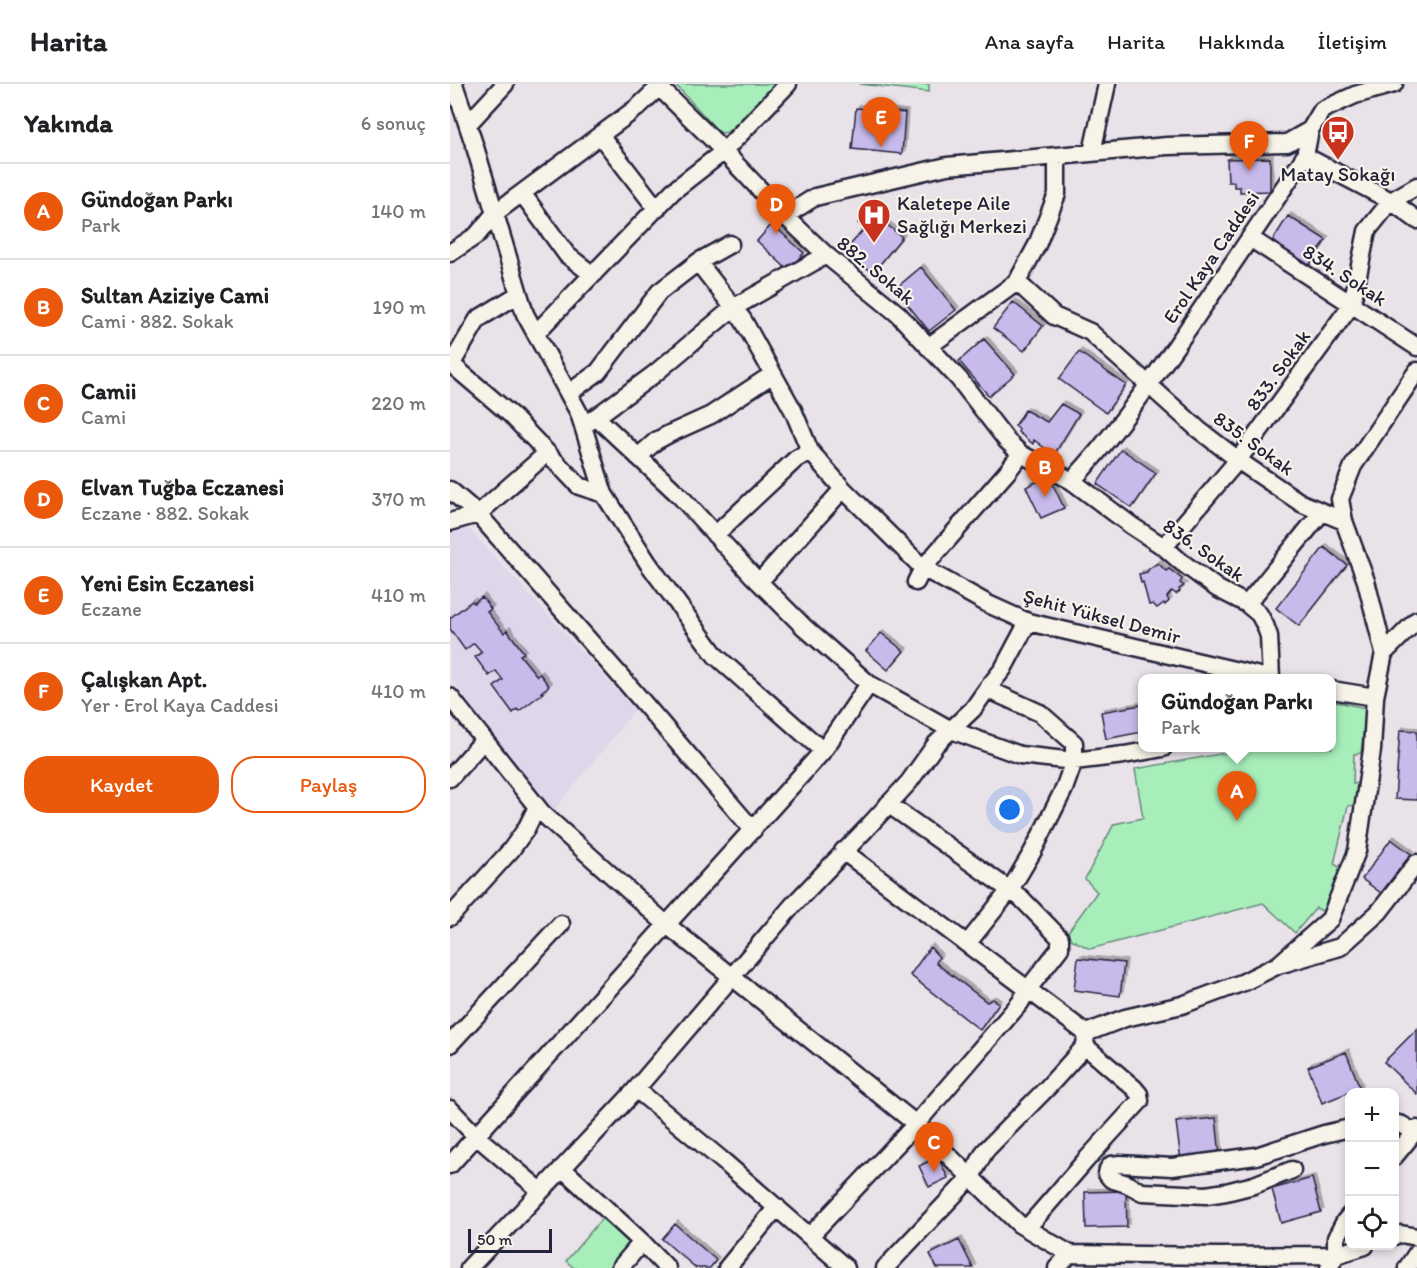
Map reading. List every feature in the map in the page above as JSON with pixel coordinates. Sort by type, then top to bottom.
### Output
[{"type":"street","points":[[454,84],[525,314],[579,412],[638,457],[680,496],[804,627],[869,684],[951,730],[1020,755],[1074,761],[1139,752]]},
{"type":"street","points":[[468,124],[505,84]]},
{"type":"street","points":[[536,333],[674,191],[723,152],[788,84]]},
{"type":"street","points":[[1092,152],[1107,84]]},
{"type":"street","name":"Erol Kaya Caddesi","points":[[1072,481],[1149,384],[1250,238],[1305,156],[1310,130],[1322,110],[1353,89],[1395,84]]},
{"type":"street","points":[[450,253],[477,235],[495,213],[638,107],[658,86]]},
{"type":"street","name":"882. Sokak","points":[[658,86],[785,216],[826,255],[898,315],[959,379],[1007,441],[1021,454],[1072,481]]},
{"type":"street","points":[[785,216],[815,197],[947,166],[1167,146],[1287,143],[1310,130]]},
{"type":"street","points":[[600,135],[657,209]]},
{"type":"street","points":[[928,347],[1017,282],[1037,245],[1057,194],[1057,156]]},
{"type":"street","points":[[1305,156],[1391,201],[1417,220]]},
{"type":"street","points":[[1391,201],[1417,186]]},
{"type":"street","points":[[522,193],[567,255],[593,275]]},
{"type":"street","name":"833. Sokak","points":[[1164,547],[1238,460],[1352,304],[1367,231],[1391,201]]},
{"type":"street","name":"834. Sokak","points":[[1250,238],[1417,347]]},
{"type":"street","points":[[569,393],[598,372],[659,292],[698,262],[730,244]]},
{"type":"street","points":[[590,421],[653,375],[733,308],[826,255]]},
{"type":"street","name":"Şehit Yüksel Demir","points":[[698,262],[743,320],[793,410],[810,451],[920,575],[1028,622],[1252,674]]},
{"type":"street","name":"835. Sokak","points":[[1017,282],[1054,316],[1090,332],[1198,429],[1238,460],[1301,503],[1344,521]]},
{"type":"street","points":[[519,294],[478,319],[451,364],[511,415],[579,486],[604,494]]},
{"type":"street","points":[[1278,965],[1330,919],[1357,851],[1372,750],[1374,697],[1384,653],[1366,581],[1344,521],[1340,499],[1353,466],[1417,371]]},
{"type":"street","points":[[638,457],[656,441],[711,415],[773,374]]},
{"type":"street","points":[[590,421],[604,494],[648,563],[716,656],[823,751]]},
{"type":"street","points":[[715,535],[796,459],[810,451]]},
{"type":"street","points":[[450,522],[478,514],[547,453]]},
{"type":"street","points":[[920,575],[1021,454]]},
{"type":"street","name":"836. Sokak","points":[[1072,481],[1218,589],[1247,604],[1259,614],[1269,636],[1269,674]]},
{"type":"street","points":[[759,582],[843,489]]},
{"type":"street","points":[[450,490],[478,514],[753,830]]},
{"type":"street","points":[[1247,604],[1322,512]]},
{"type":"street","points":[[1384,653],[1417,620]]},
{"type":"street","points":[[469,1268],[636,1089],[793,905],[909,782],[936,744],[973,709],[1003,669],[1028,622]]},
{"type":"street","points":[[450,1165],[823,751],[869,684]]},
{"type":"street","points":[[967,944],[1010,890],[1033,851],[1064,789],[1074,761],[1074,743],[1040,713],[987,689]]},
{"type":"street","points":[[1336,691],[1374,697]]},
{"type":"street","points":[[450,696],[542,813],[667,925],[916,1124],[1019,1224],[1070,1254],[1218,1256],[1332,1261],[1355,1250]]},
{"type":"street","points":[[450,778],[484,740]]},
{"type":"street","points":[[810,1236],[916,1124],[1020,1003],[1060,948],[1060,938],[1021,898],[888,804]]},
{"type":"street","points":[[450,917],[510,850],[526,829],[537,807]]},
{"type":"street","points":[[843,851],[1028,989],[1085,1040],[1140,1096],[1140,1101],[1027,1228]]},
{"type":"street","points":[[885,1268],[971,1177],[985,1151],[1048,1088],[1085,1040],[1125,1018],[1182,1005],[1244,982],[1278,965],[1340,947],[1378,912],[1417,863]]},
{"type":"street","points":[[450,1044],[561,924]]},
{"type":"street","points":[[636,1089],[846,1268]]},
{"type":"street","points":[[450,1108],[476,1136],[541,1191]]},
{"type":"street","points":[[1399,1124],[1416,1131],[1399,1152]]},
{"type":"street","points":[[1292,1170],[1254,1185],[1206,1195],[1142,1192],[1111,1179],[1107,1174],[1111,1165],[1172,1167],[1256,1156],[1345,1129]]},
{"type":"street","points":[[1086,1160],[1108,1169]]},
{"type":"street","points":[[562,1168],[667,1268]]},
{"type":"street","points":[[727,1268],[777,1208]]},
{"type":"street","points":[[1332,1261],[1336,1238],[1345,1221]]},
{"type":"street","points":[[1399,1235],[1417,1237]]},
{"type":"street","points":[[620,1268],[642,1242]]},
{"type":"street","points":[[1407,1268],[1417,1253]]},
{"type":"street","points":[[1057,1268],[1070,1254]]},
{"type":"shaded area","points":[[454,528],[470,530],[635,710],[552,813],[450,677],[450,530]]},
{"type":"green space","points":[[675,84],[778,84],[773,93],[727,132],[722,133]]},
{"type":"green space","points":[[860,84],[929,84],[929,92]]},
{"type":"green space","points":[[1336,702],[1366,708],[1361,753],[1354,754],[1353,784],[1358,783],[1356,805],[1348,806],[1334,864],[1341,868],[1324,912],[1316,908],[1295,933],[1263,903],[1090,949],[1065,936],[1097,892],[1085,879],[1114,824],[1143,818],[1135,769],[1231,752],[1336,752]]},
{"type":"green space","points":[[604,1216],[635,1242],[613,1268],[574,1268],[566,1261]]},
{"type":"building","points":[[856,108],[905,113],[902,154],[852,149]]},
{"type":"building","points":[[1270,158],[1270,191],[1240,192],[1240,187],[1234,187],[1234,182],[1228,182],[1227,159]]},
{"type":"building","name":"Kaletepe Aile Sağlığı Merkezi","points":[[868,209],[902,237],[873,273],[845,251],[864,229],[858,223]]},
{"type":"building","points":[[1288,216],[1326,240],[1308,267],[1271,243]]},
{"type":"building","points":[[772,224],[804,253],[788,270],[757,241]]},
{"type":"building","points":[[921,267],[956,310],[929,331],[895,289]]},
{"type":"building","points":[[1013,302],[1043,326],[1024,351],[993,328]]},
{"type":"building","points":[[984,339],[1015,374],[989,396],[959,361]]},
{"type":"building","points":[[1079,352],[1126,385],[1106,413],[1059,379]]},
{"type":"building","points":[[1061,404],[1079,414],[1054,455],[1034,440],[1033,444],[1018,432],[1019,429],[1015,426],[1025,410],[1047,422]]},
{"type":"building","points":[[1121,449],[1156,473],[1132,508],[1097,484]]},
{"type":"building","points":[[1049,476],[1064,508],[1041,518],[1026,487]]},
{"type":"building","points":[[1324,547],[1347,565],[1299,626],[1276,608]]},
{"type":"building","points":[[1158,563],[1166,571],[1169,569],[1182,579],[1180,583],[1184,586],[1176,594],[1172,591],[1167,597],[1169,601],[1157,608],[1153,604],[1149,605],[1139,574],[1147,572]]},
{"type":"building","points":[[482,597],[491,609],[487,612],[504,633],[507,630],[524,653],[520,655],[537,676],[540,674],[549,686],[519,711],[517,709],[513,713],[494,687],[503,680],[496,671],[489,676],[475,657],[482,652],[474,643],[465,650],[450,629],[450,618],[472,601],[474,603]]},
{"type":"building","points":[[881,633],[904,651],[888,670],[866,651]]},
{"type":"building","points":[[1138,706],[1138,733],[1106,739],[1101,712]]},
{"type":"building","points":[[1400,730],[1417,731],[1417,800],[1395,799]]},
{"type":"building","points":[[1391,839],[1411,854],[1381,893],[1362,879]]},
{"type":"building","points":[[930,947],[939,957],[936,963],[987,1002],[993,999],[999,1003],[980,1030],[910,975]]},
{"type":"building","points":[[1078,958],[1124,963],[1120,996],[1074,990]]},
{"type":"building","points":[[1417,1029],[1417,1094],[1384,1062]]},
{"type":"building","points":[[1346,1052],[1360,1088],[1345,1088],[1345,1094],[1322,1103],[1308,1067]]},
{"type":"building","points":[[1216,1118],[1220,1156],[1181,1161],[1176,1122]]},
{"type":"building","points":[[938,1157],[948,1178],[929,1187],[919,1166]]},
{"type":"building","points":[[1312,1178],[1321,1212],[1281,1223],[1272,1189]]},
{"type":"building","points":[[1126,1191],[1127,1227],[1086,1228],[1085,1192]]},
{"type":"building","points":[[675,1224],[716,1260],[710,1268],[696,1268],[662,1239]]},
{"type":"building","points":[[959,1240],[973,1268],[937,1268],[930,1254]]},
{"type":"place","name":"Yeni Esin Eczanesi","points":[[881,147]]},
{"type":"place","name":"Matay Sokağı","points":[[1338,161]]},
{"type":"place","name":"Çalışkan Apt.","points":[[1249,171]]},
{"type":"place","name":"Elvan Tuğba Eczanesi","points":[[776,234]]},
{"type":"place","name":"Kaletepe Aile Sağlığı Merkezi","points":[[874,244]]},
{"type":"place","name":"Sultan Aziziye Cami","points":[[1045,497]]},
{"type":"place","name":"Gündoğan Parkı","points":[[1237,821]]},
{"type":"place","name":"Camii","points":[[934,1172]]}]
